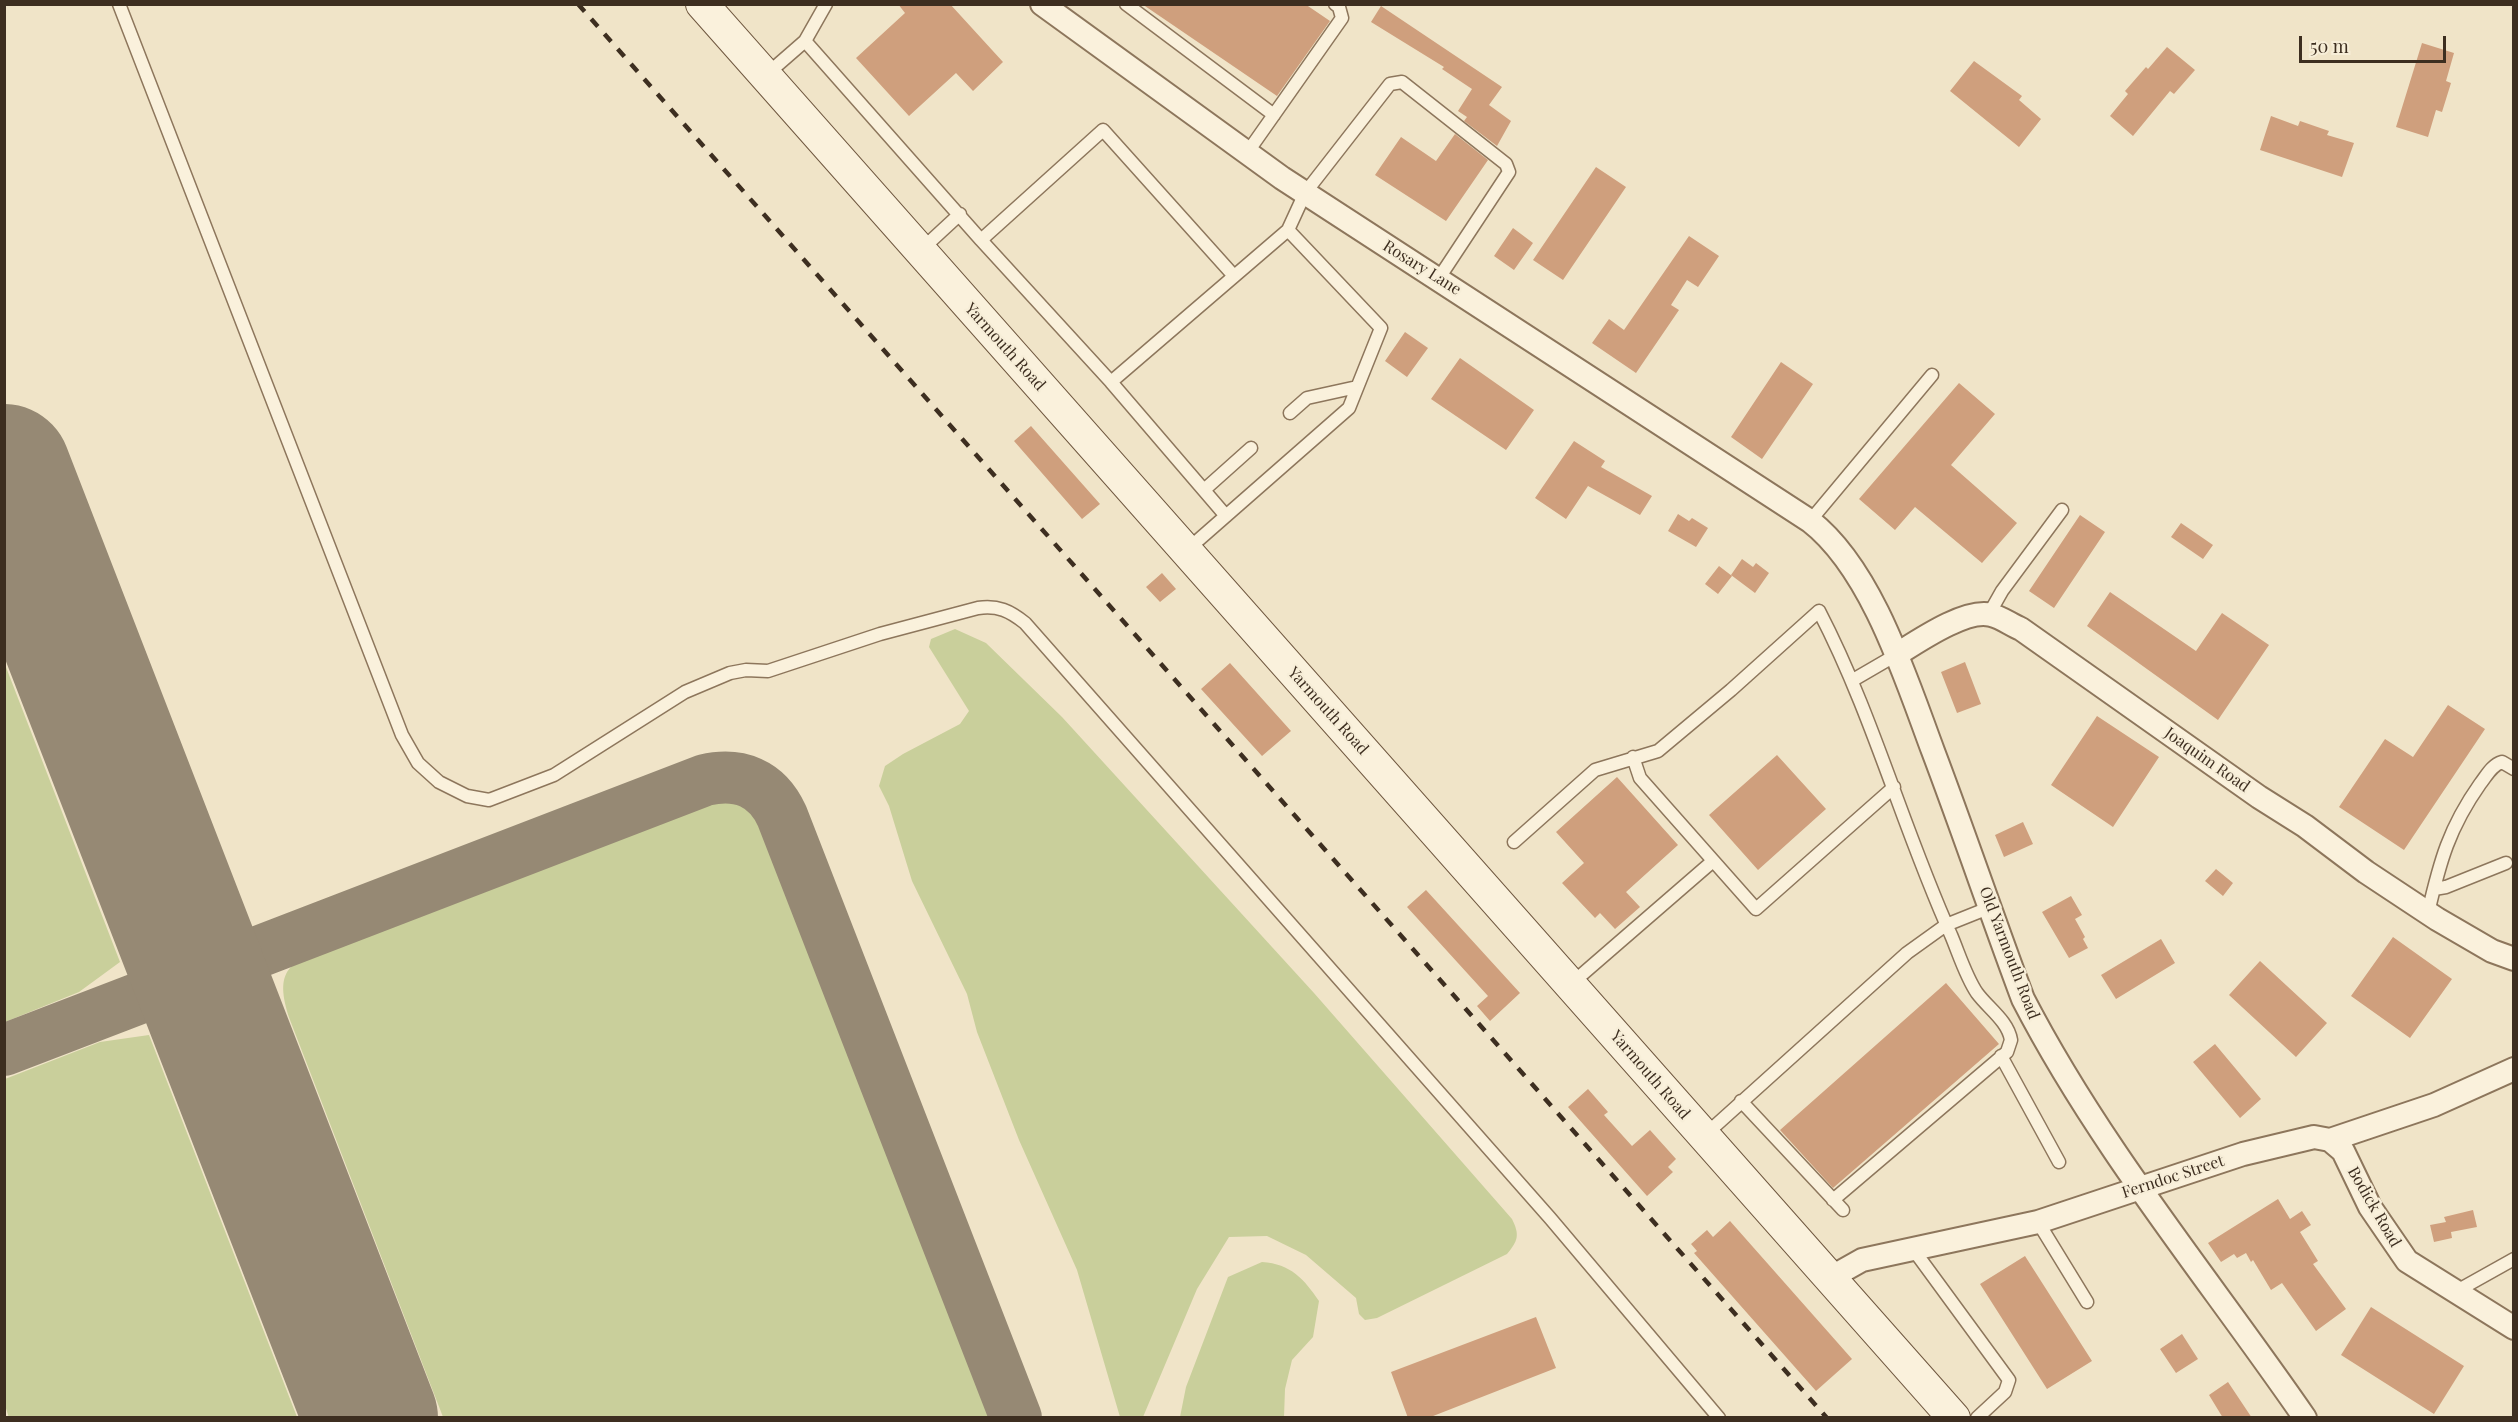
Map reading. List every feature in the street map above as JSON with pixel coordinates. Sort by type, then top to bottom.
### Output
[{"type":"main road","name":"Yarmouth Road","points":[[702,4],[1954,1418]]},
{"type":"street","name":"Rosary Lane","points":[[1052,7],[1247,153],[1305,193],[1810,521]]},
{"type":"street","name":"Old Yarmouth Road","points":[[1810,521],[1829,537],[1851,567],[1896,655],[2023,999],[2039,1029],[2077,1092],[2141,1187],[2305,1418]]},
{"type":"street","points":[[1896,655],[1943,626],[1967,617],[1989,614]]},
{"type":"street","name":"Joaquim Road","points":[[1989,614],[2039,641],[2428,913],[2492,951],[2514,959]]},
{"type":"street","name":"Ferndoc Street","points":[[1830,1278],[1862,1260],[2038,1222],[2202,1166],[2291,1141],[2314,1137],[2330,1140],[2434,1105],[2514,1069]]},
{"type":"street","name":"Bodick Road","points":[[2330,1140],[2343,1151],[2370,1207],[2407,1261],[2514,1328]]},
{"type":"lane","points":[[119,4],[402,735],[418,763],[439,782],[467,796],[489,800],[554,775],[706,681],[746,670],[768,671],[880,634],[978,608],[991,606],[1013,614],[1025,623],[1504,1165],[1719,1418]]},
{"type":"lane","points":[[765,76],[805,41],[826,4]]},
{"type":"lane","points":[[1126,4],[1274,115]]},
{"type":"lane","points":[[1247,153],[1342,18],[1339,7],[1335,4]]},
{"type":"lane","points":[[805,41],[960,213],[981,240],[1111,382],[1226,516]]},
{"type":"lane","points":[[1111,382],[1288,230],[1305,193],[1390,84],[1402,82],[1506,164],[1509,172],[1439,278]]},
{"type":"lane","points":[[981,240],[1103,130],[1234,276]]},
{"type":"lane","points":[[920,251],[960,213]]},
{"type":"lane","points":[[1186,551],[1349,408],[1381,328],[1288,230]]},
{"type":"lane","points":[[1810,521],[1932,375]]},
{"type":"lane","points":[[1290,413],[1307,398],[1357,387]]},
{"type":"lane","points":[[1204,490],[1251,448]]},
{"type":"lane","points":[[1989,614],[2002,591],[2062,510]]},
{"type":"lane","points":[[1514,842],[1595,770],[1658,751],[1731,690],[1819,611],[1852,680],[1946,925],[1976,992],[2010,1033],[2010,1047],[2001,1056],[1833,1200]]},
{"type":"lane","points":[[1852,680],[1896,655]]},
{"type":"lane","points":[[1633,757],[1640,778],[1756,909],[1894,787]]},
{"type":"lane","points":[[2428,913],[2445,845],[2470,799],[2495,764],[2502,762],[2514,768]]},
{"type":"lane","points":[[1570,985],[1713,861]]},
{"type":"lane","points":[[2434,889],[2446,887],[2506,863]]},
{"type":"lane","points":[[1704,1136],[1907,953],[1946,925],[1991,908]]},
{"type":"lane","points":[[2001,1056],[2059,1162]]},
{"type":"lane","points":[[1741,1101],[1843,1210]]},
{"type":"lane","points":[[2038,1222],[2087,1302]]},
{"type":"lane","points":[[1913,1249],[2009,1380],[2005,1392],[1977,1418]]},
{"type":"lane","points":[[2455,1292],[2514,1259]]},
{"type":"green space","points":[[955,629],[986,643],[1062,717],[1314,993],[1512,1219],[1517,1238],[1507,1254],[1377,1318],[1365,1320],[1359,1314],[1356,1298],[1306,1255],[1267,1236],[1229,1237],[1197,1289],[1143,1417],[1120,1417],[1077,1270],[1019,1140],[977,1032],[967,994],[912,881],[889,806],[879,786],[885,766],[960,724],[969,711],[929,647],[931,639]]},
{"type":"green space","points":[[4,662],[120,962],[79,992],[5,1022]]},
{"type":"green space","points":[[730,794],[746,800],[757,810],[773,839],[996,1417],[443,1417],[290,1020],[283,989],[285,978],[289,970],[305,956],[333,943],[711,796]]},
{"type":"green space","points":[[149,1035],[297,1417],[9,1418],[5,1405],[5,1079],[100,1042]]},
{"type":"green space","points":[[1262,1262],[1289,1269],[1308,1286],[1319,1301],[1313,1337],[1292,1360],[1285,1389],[1284,1417],[1180,1417],[1186,1387],[1228,1277]]},
{"type":"building","points":[[898,4],[950,4],[1003,62],[973,91],[956,73],[909,116],[856,58],[905,13]]},
{"type":"building","points":[[1142,4],[1305,4],[1330,21],[1277,96]]},
{"type":"building","points":[[1381,6],[1502,87],[1489,105],[1511,121],[1497,146],[1464,121],[1467,117],[1458,111],[1472,89],[1442,69],[1444,67],[1371,22]]},
{"type":"building","points":[[2422,43],[2454,53],[2446,81],[2451,83],[2442,112],[2436,110],[2428,137],[2396,127]]},
{"type":"building","points":[[2167,47],[2195,70],[2174,94],[2170,91],[2133,136],[2110,116],[2128,94],[2125,91]]},
{"type":"building","points":[[1974,61],[2022,96],[2019,100],[2041,119],[2019,147],[1950,91]]},
{"type":"building","points":[[2271,116],[2298,126],[2300,121],[2329,131],[2327,135],[2354,143],[2342,177],[2260,150]]},
{"type":"building","points":[[1455,134],[1488,160],[1446,221],[1375,175],[1401,137],[1436,161]]},
{"type":"building","points":[[1596,167],[1626,187],[1563,280],[1533,260]]},
{"type":"building","points":[[1513,228],[1533,243],[1514,270],[1494,256]]},
{"type":"building","points":[[1689,236],[1719,256],[1698,287],[1687,280],[1671,305],[1679,310],[1636,373],[1592,343],[1609,319],[1624,330]]},
{"type":"building","points":[[1405,332],[1428,348],[1407,377],[1385,361]]},
{"type":"building","points":[[1460,358],[1534,410],[1506,450],[1431,399]]},
{"type":"building","points":[[1781,362],[1813,384],[1762,459],[1731,437]]},
{"type":"building","points":[[1959,383],[1995,414],[1951,465],[2017,523],[1982,563],[1915,507],[1895,530],[1859,499]]},
{"type":"building","points":[[1031,426],[1100,504],[1082,519],[1014,441]]},
{"type":"building","points":[[1574,441],[1605,461],[1601,467],[1652,496],[1640,515],[1588,486],[1566,519],[1535,498]]},
{"type":"building","points":[[1678,514],[1689,521],[1692,518],[1708,528],[1696,547],[1668,531]]},
{"type":"building","points":[[2080,515],[2105,532],[2054,608],[2029,591]]},
{"type":"building","points":[[2181,523],[2213,545],[2203,559],[2171,537]]},
{"type":"building","points":[[1742,559],[1753,567],[1756,563],[1769,573],[1755,593],[1731,575]]},
{"type":"building","points":[[1719,566],[1732,576],[1718,594],[1705,584]]},
{"type":"building","points":[[1162,573],[1176,589],[1160,602],[1146,587]]},
{"type":"building","points":[[2110,592],[2196,651],[2222,613],[2269,645],[2218,720],[2087,626]]},
{"type":"building","points":[[1965,662],[1981,704],[1957,713],[1941,672]]},
{"type":"building","points":[[1230,663],[1291,731],[1262,756],[1201,689]]},
{"type":"building","points":[[2448,705],[2485,729],[2404,850],[2339,807],[2385,739],[2413,757]]},
{"type":"building","points":[[2097,716],[2159,757],[2113,827],[2051,785]]},
{"type":"building","points":[[1777,755],[1826,809],[1758,870],[1709,815]]},
{"type":"building","points":[[1617,777],[1678,845],[1626,892],[1640,907],[1615,929],[1600,913],[1595,918],[1562,883],[1584,863],[1556,832]]},
{"type":"building","points":[[2023,822],[2033,844],[2004,857],[1995,835]]},
{"type":"building","points":[[2216,869],[2233,883],[2223,896],[2205,881]]},
{"type":"building","points":[[1426,890],[1520,993],[1490,1021],[1477,1006],[1488,996],[1407,907]]},
{"type":"building","points":[[2071,896],[2082,915],[2075,919],[2088,948],[2069,958],[2042,912]]},
{"type":"building","points":[[2393,937],[2452,979],[2410,1038],[2351,996]]},
{"type":"building","points":[[2161,939],[2175,963],[2116,999],[2101,975]]},
{"type":"building","points":[[2260,961],[2327,1023],[2296,1057],[2229,995]]},
{"type":"building","points":[[1946,983],[1999,1044],[1833,1188],[1780,1130]]},
{"type":"building","points":[[2215,1044],[2261,1099],[2240,1118],[2193,1062]]},
{"type":"building","points":[[1588,1089],[1608,1112],[1604,1115],[1632,1146],[1650,1130],[1676,1159],[1668,1167],[1673,1172],[1647,1196],[1568,1107]]},
{"type":"building","points":[[2278,1199],[2290,1219],[2302,1211],[2311,1225],[2300,1232],[2318,1261],[2313,1264],[2346,1309],[2316,1331],[2282,1283],[2271,1290],[2253,1260],[2251,1262],[2246,1253],[2237,1258],[2234,1254],[2221,1262],[2208,1243]]},
{"type":"building","points":[[2473,1210],[2477,1227],[2451,1232],[2452,1238],[2434,1242],[2430,1225],[2446,1222],[2444,1217]]},
{"type":"building","points":[[1730,1221],[1852,1359],[1816,1391],[1694,1253],[1697,1251],[1691,1244],[1707,1230],[1713,1237]]},
{"type":"building","points":[[2025,1256],[2092,1361],[2047,1389],[1980,1284]]},
{"type":"building","points":[[2371,1307],[2464,1366],[2434,1414],[2341,1355]]},
{"type":"building","points":[[1536,1317],[1556,1368],[1428,1418],[1408,1418],[1391,1372]]},
{"type":"building","points":[[2182,1334],[2198,1359],[2176,1373],[2160,1349]]},
{"type":"building","points":[[2228,1382],[2252,1418],[2223,1418],[2209,1395]]},
{"type":"taxiway","points":[[177,918],[194,935],[213,947],[233,953],[258,952],[705,780],[740,779],[760,788],[776,805],[782,816],[1016,1418]]},
{"type":"taxiway","points":[[4,1050],[150,994],[167,978],[176,961],[179,942],[177,918]]},
{"type":"taxiway","points":[[219,1026],[223,1003],[234,976],[258,952]]},
{"type":"runway","points":[[4,471],[371,1418]]},
{"type":"railway","points":[[578,4],[1827,1418]]}]
